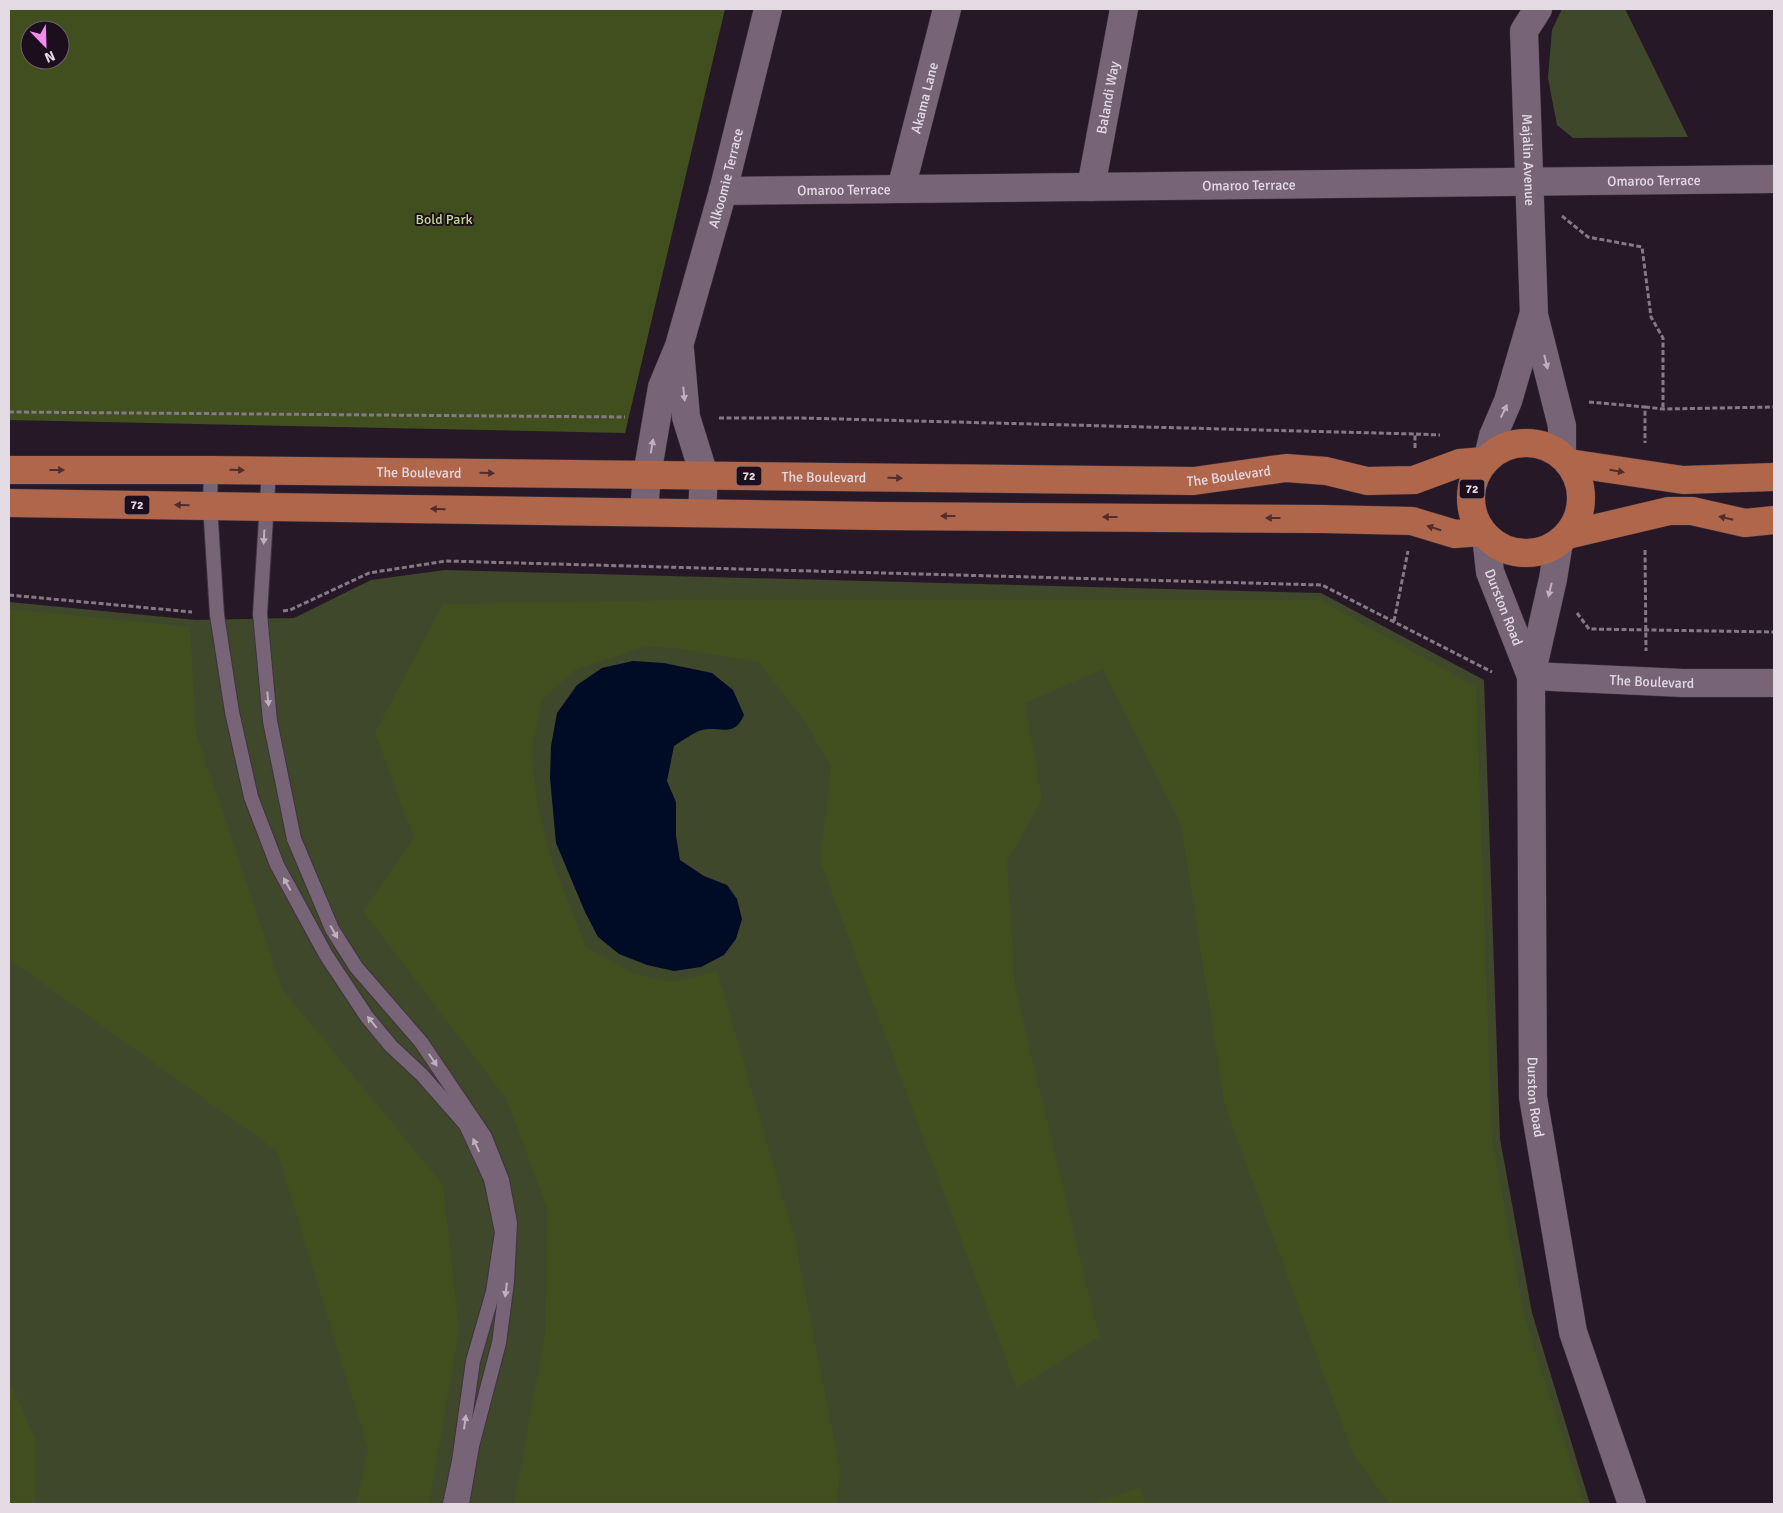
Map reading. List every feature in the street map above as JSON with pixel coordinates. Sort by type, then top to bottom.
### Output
[{"type":"main road","name":"The Boulevard","points":[[9,470],[269,470],[1194,481],[1286,468],[1326,472],[1367,482],[1414,480],[1460,463],[1486,459],[1512,444],[1538,444],[1566,459],[1645,475],[1683,480],[1774,477]]},
{"type":"main road","name":"72","points":[[1484,534],[1473,515],[1470,496],[1474,478],[1486,459]]},
{"type":"main road","points":[[1563,538],[1576,522],[1580,507],[1581,491],[1577,476],[1566,459]]},
{"type":"main road","name":"72","points":[[9,503],[880,516],[1412,521],[1455,534],[1484,534]]},
{"type":"main road","points":[[1484,534],[1502,548],[1522,553],[1541,551],[1563,538],[1669,510],[1692,511],[1745,523],[1774,520]]},
{"type":"street","name":"Alkoomie Terrace","points":[[644,511],[647,475],[662,387],[679,346],[724,191],[768,9]]},
{"type":"street","name":"Akama Lane","points":[[901,189],[947,9]]},
{"type":"street","name":"Balandi Way","points":[[1091,187],[1124,9]]},
{"type":"street","name":"Majalin Avenue","points":[[1538,9],[1524,31],[1534,315],[1562,426],[1566,459]]},
{"type":"street","name":"Omaroo Terrace","points":[[724,191],[1774,179]]},
{"type":"street","name":"Majalin Avenue","points":[[1486,459],[1493,436],[1508,401],[1534,315]]},
{"type":"street","name":"Alkoomie Terrace","points":[[679,346],[686,418],[704,475],[702,512]]},
{"type":"street","name":"Durston Road","points":[[1484,534],[1490,572],[1531,676]]},
{"type":"street","name":"Durston Road","points":[[1563,538],[1531,676],[1533,1098],[1574,1332],[1632,1504]]},
{"type":"street","name":"The Boulevard","points":[[1531,676],[1683,683],[1774,683]]},
{"type":"lane","points":[[210,470],[210,505],[217,615],[232,712],[251,797],[277,865],[326,955],[367,1017],[391,1046],[422,1076],[466,1125],[491,1179],[502,1232],[494,1292],[474,1361],[459,1462],[450,1504]]},
{"type":"lane","points":[[269,470],[260,614],[270,721],[294,839],[332,929],[356,967],[421,1042],[485,1137],[502,1180],[510,1223],[507,1282],[499,1343],[472,1446],[462,1504]]},
{"type":"path","points":[[1562,216],[1588,237],[1642,247],[1651,317],[1662,338],[1663,408]]},
{"type":"path","points":[[1556,401],[1583,401],[1663,408],[1774,407]]},
{"type":"path","points":[[1645,407],[1645,475]]},
{"type":"path","points":[[1414,480],[1415,434],[1448,436]]},
{"type":"path","points":[[1645,516],[1646,629]]},
{"type":"path","points":[[1394,621],[1412,531],[1412,521]]},
{"type":"path","points":[[260,614],[290,610],[369,573],[446,560],[1322,585],[1492,672]]},
{"type":"path","points":[[9,596],[217,615]]},
{"type":"path","points":[[1547,607],[1573,608],[1589,629],[1774,632]]},
{"type":"green space","name":"Bold Park","points":[[9,9],[725,9],[625,433],[9,420]]},
{"type":"green space","points":[[1562,9],[1625,9],[1688,137],[1573,138],[1557,125],[1548,78],[1552,30]]},
{"type":"green space","points":[[445,570],[1321,593],[1484,680],[1500,1139],[1532,1313],[1590,1504],[9,1504],[9,602],[196,620],[294,618],[371,580]]},
{"type":"green space","points":[[684,600],[1320,600],[1476,687],[1492,1139],[1524,1315],[1584,1504],[1390,1504],[1353,1454],[1225,1106],[1181,824],[1103,669],[1025,703],[1042,800],[1007,861],[1015,988],[1099,1337],[1017,1388],[820,861],[831,766],[802,717],[758,662],[676,648],[646,646],[576,669],[542,699],[531,751],[538,808],[550,855],[586,947],[634,974],[673,982],[717,971],[794,1236],[840,1469],[837,1504],[514,1504],[545,1334],[547,1208],[506,1098],[363,911],[414,838],[375,733],[443,604]]},
{"type":"green space","points":[[9,609],[190,627],[196,733],[282,989],[443,1185],[459,1330],[429,1504],[356,1504],[368,1449],[277,1151],[9,959]]},
{"type":"green space","points":[[9,1380],[35,1438],[35,1504],[9,1504]]},
{"type":"green space","points":[[1140,1488],[1146,1504],[1091,1504]]},
{"type":"water","points":[[633,661],[664,663],[712,673],[733,690],[744,715],[740,723],[735,727],[724,730],[705,729],[689,736],[674,746],[667,781],[676,802],[676,836],[680,860],[704,876],[727,885],[737,899],[742,919],[736,939],[724,955],[701,967],[674,971],[647,965],[619,954],[598,937],[585,912],[556,843],[550,778],[551,746],[557,713],[577,685],[602,668]]}]
